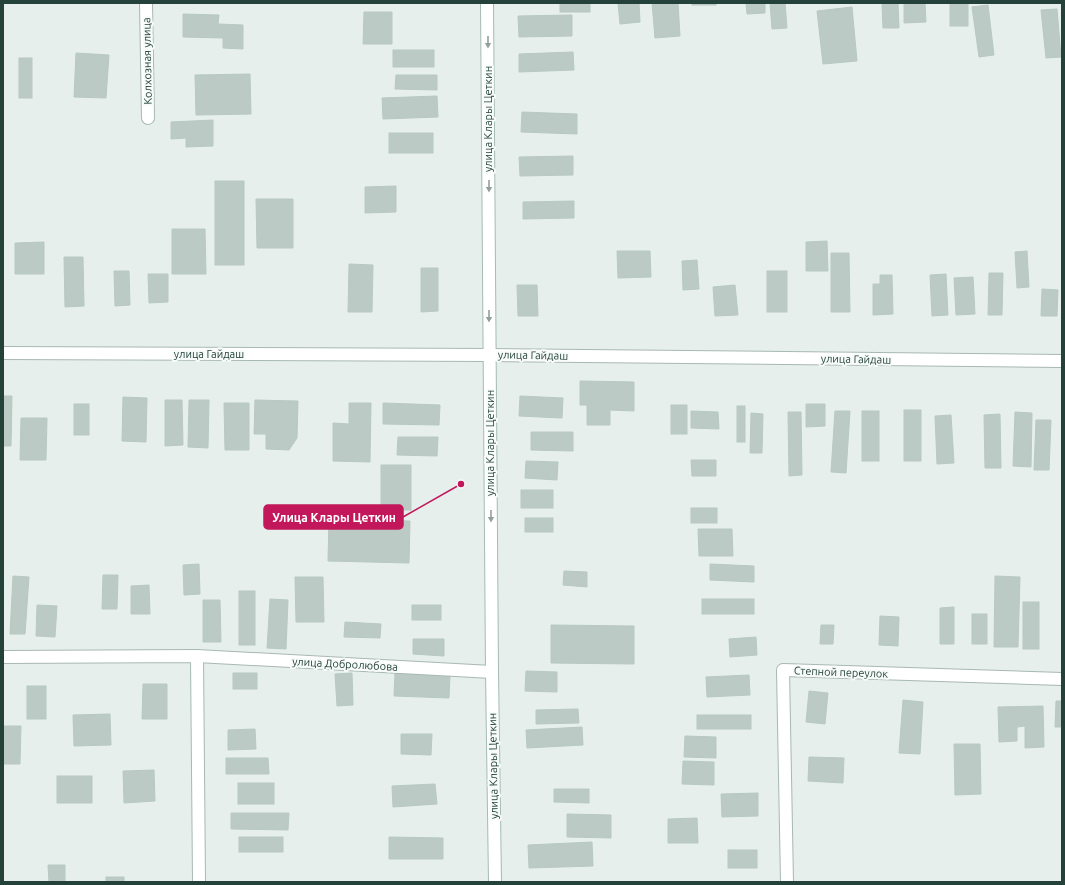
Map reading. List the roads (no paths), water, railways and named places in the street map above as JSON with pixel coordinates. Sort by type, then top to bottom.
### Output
[{"type":"street","name":"Колхозная улица","points":[[146,3],[148,118]]},
{"type":"street","name":"улица Клары Цеткин","points":[[487,3],[495,882]]},
{"type":"street","name":"улица Гайдаш","points":[[3,353],[490,355],[1062,361]]},
{"type":"street","name":"улица Добролюбова","points":[[3,657],[198,656],[492,672]]},
{"type":"street","points":[[198,656],[199,882]]},
{"type":"street","name":"Степной переулок","points":[[787,882],[783,670],[1062,679]]},
{"type":"place","name":"Улица Клары Цеткин","points":[[461,484]]}]
